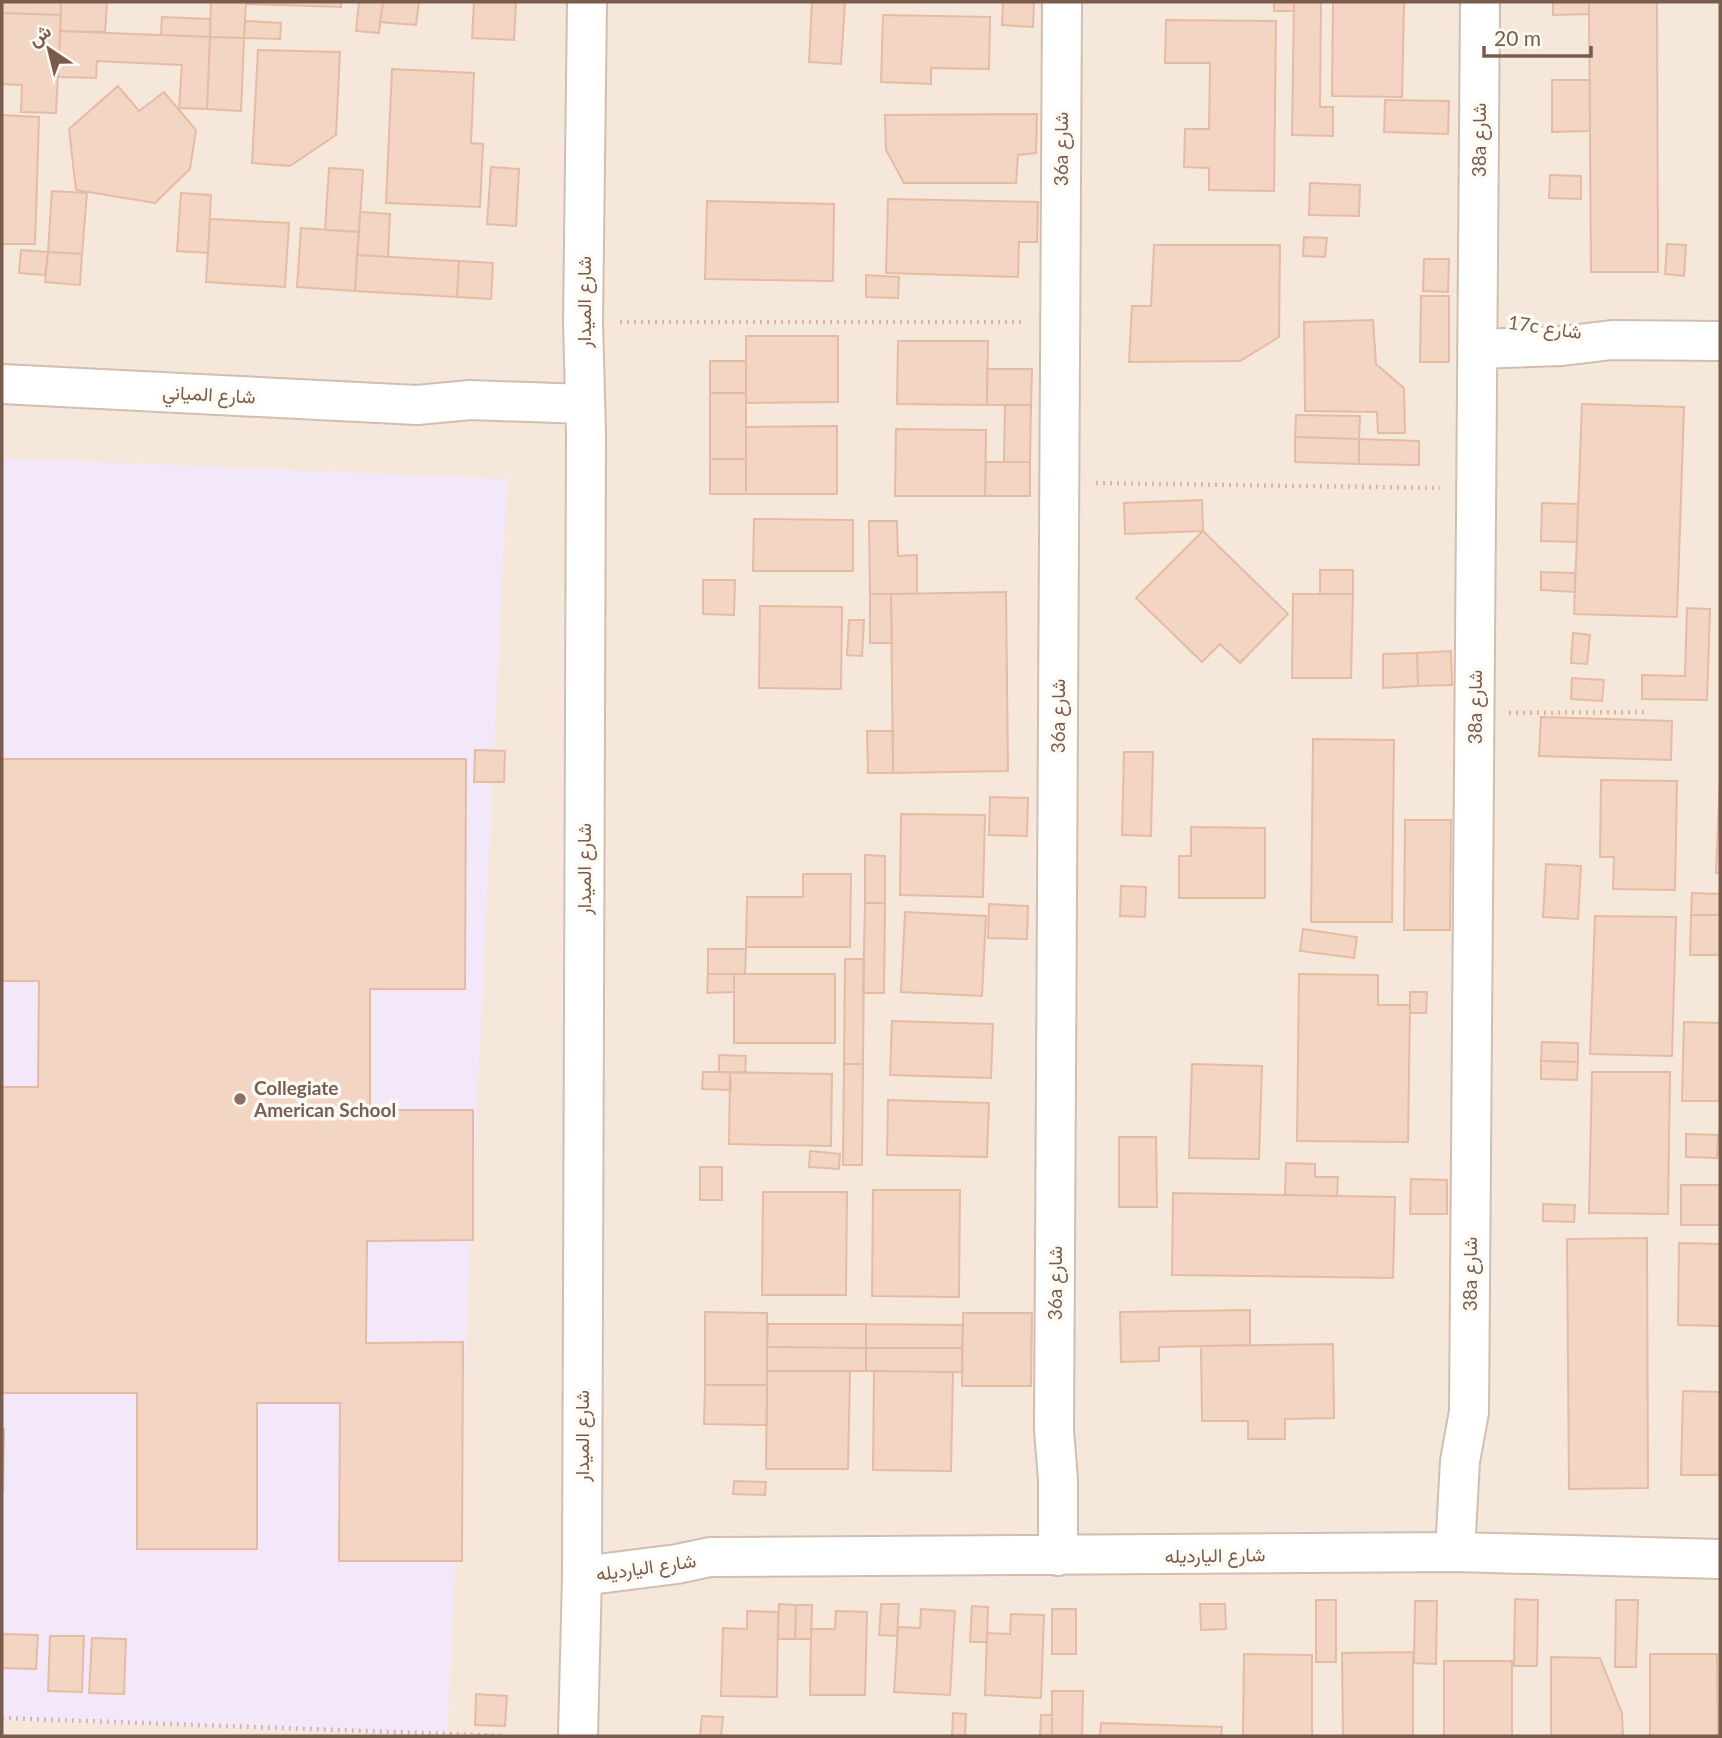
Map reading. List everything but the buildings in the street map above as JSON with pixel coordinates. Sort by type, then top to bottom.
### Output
[{"type":"street","name":"شارع الميدار","points":[[578,1736],[582,1560],[583,322],[587,2]]},
{"type":"street","name":"36a شارع","points":[[1044,1556],[1058,1480],[1054,1430],[1062,2]]},
{"type":"street","name":"38a شارع","points":[[1469,1553],[1479,1477],[1469,1412],[1480,2]]},
{"type":"street","name":"17c شارع","points":[[1477,334],[1563,328],[1612,340],[1720,341]]},
{"type":"street","name":"شارع المياني","points":[[2,384],[416,405],[470,400],[585,419]]},
{"type":"street","name":"شارع اليارديله","points":[[582,1560],[669,1550],[710,1557],[1469,1553],[1720,1559]]},
{"type":"path","points":[[583,322],[1060,323]]},
{"type":"path","points":[[1059,482],[1476,488]]},
{"type":"path","points":[[1475,713],[1648,712]]},
{"type":"path","points":[[2,1718],[506,1736]]},
{"type":"shaded area","points":[[2,2],[1720,2],[1720,1736],[2,1736]]},
{"type":"shaded area","name":"Collegiate American School","points":[[2,458],[507,479],[447,1736],[2,1720]]},
{"type":"place","name":"Collegiate American School","points":[[240,1099]]}]
